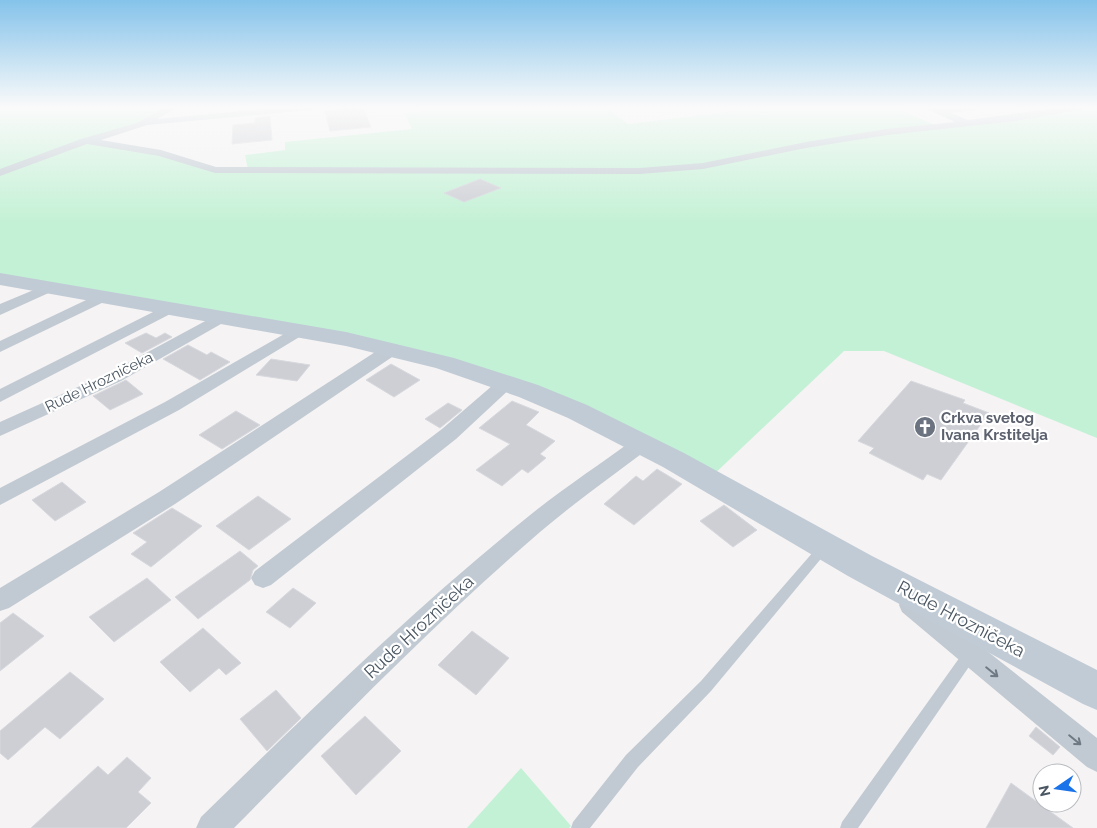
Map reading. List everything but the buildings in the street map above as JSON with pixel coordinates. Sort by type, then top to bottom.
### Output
[{"type":"street","points":[[0,173],[73,146]]},
{"type":"street","points":[[117,146],[161,152],[215,170],[640,171],[703,166],[803,146]]},
{"type":"street","name":"Rude Hrozničeka","points":[[0,280],[300,330],[392,349],[506,383],[592,419],[641,444],[734,493],[874,573],[1097,691]]},
{"type":"street","points":[[0,310],[48,288]]},
{"type":"street","points":[[0,347],[103,297]]},
{"type":"street","points":[[0,396],[171,308]]},
{"type":"street","name":"Rude Hrozničeka","points":[[0,430],[115,377],[222,317]]},
{"type":"street","points":[[0,497],[172,406],[300,330]]},
{"type":"street","points":[[0,601],[167,498],[392,349]]},
{"type":"street","points":[[263,578],[449,434],[506,383]]},
{"type":"street","name":"Rude Hrozničeka","points":[[212,828],[382,660],[469,580],[533,525],[641,444]]},
{"type":"street","points":[[874,573],[1097,757]]},
{"type":"lane","points":[[579,828],[632,762],[706,686],[825,546]]},
{"type":"lane","name":"Rude Hrozničeka","points":[[848,828],[970,654]]},
{"type":"green space","points":[[0,146],[116,146],[161,153],[203,166],[248,170],[245,155],[285,150],[285,146],[1097,146],[1097,438],[884,351],[844,351],[709,479],[482,372],[0,278]]},
{"type":"green space","points":[[521,768],[571,826],[569,828],[467,828]]},
{"type":"place","name":"Crkva svetog Ivana Krstitelja","points":[[925,427]]}]
